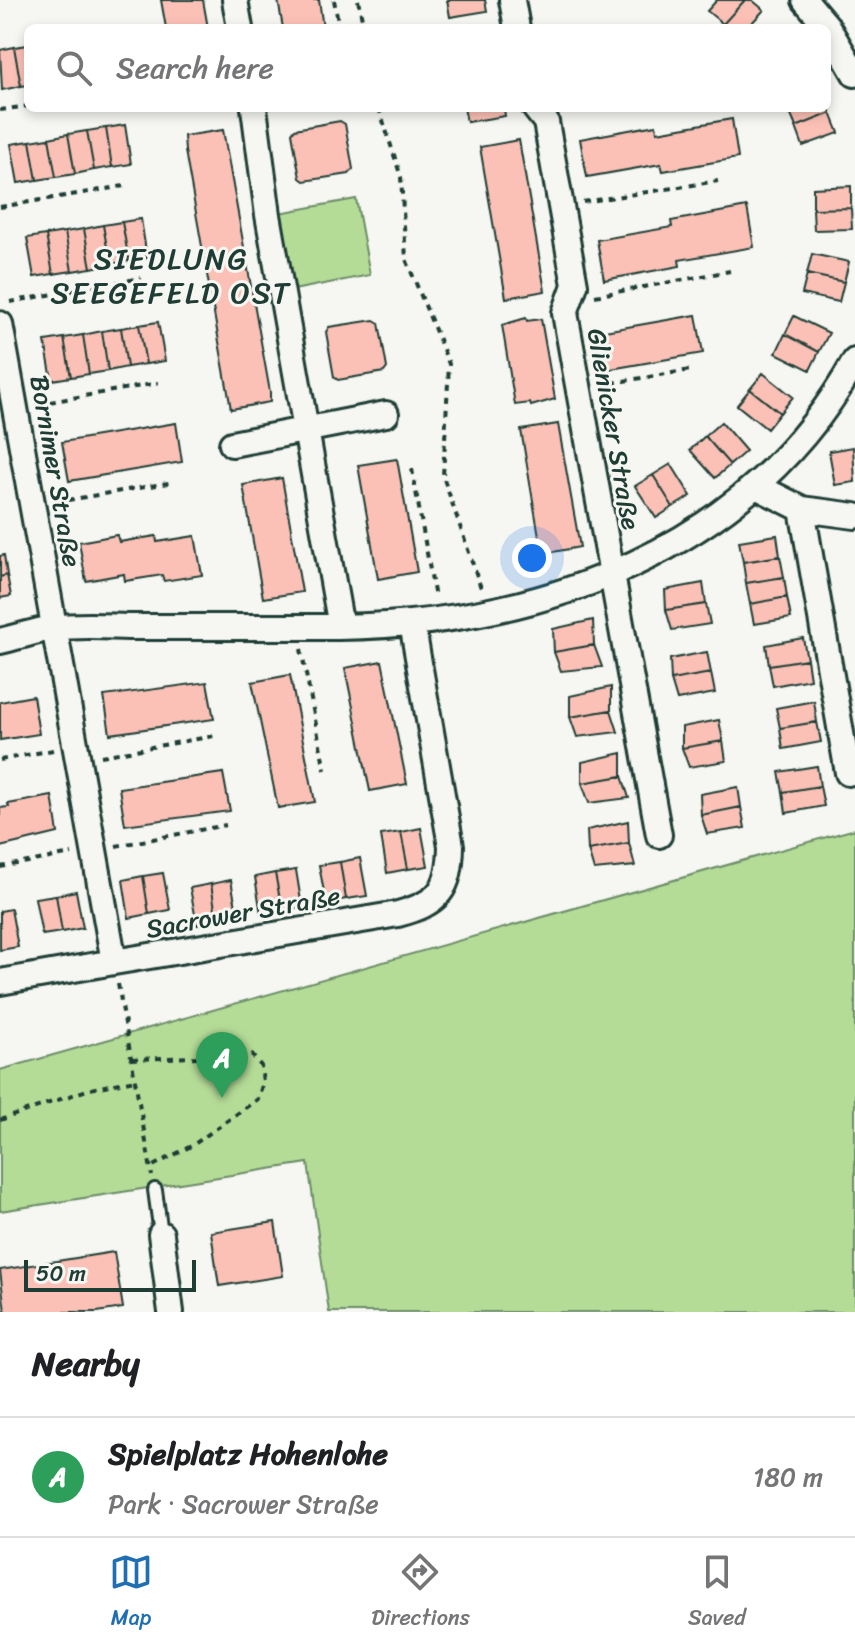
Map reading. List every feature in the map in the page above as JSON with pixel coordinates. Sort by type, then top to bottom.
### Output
[{"type":"street","points":[[235,0],[239,24]]},
{"type":"street","points":[[512,0],[516,24]]},
{"type":"street","points":[[805,0],[825,24]]},
{"type":"street","points":[[831,33],[855,74]]},
{"type":"street","points":[[255,112],[341,627]]},
{"type":"street","name":"Glienicker Straße","points":[[538,112],[546,122],[575,285],[565,313],[659,835]]},
{"type":"street","name":"Bornimer Straße","points":[[0,324],[56,628]]},
{"type":"street","name":"Glienicker Straße","points":[[0,641],[56,628],[341,627],[412,623],[489,612],[612,577],[678,544],[756,486],[846,392],[855,361]]},
{"type":"street","points":[[232,444],[386,414]]},
{"type":"street","points":[[756,486],[802,509],[855,516]]},
{"type":"street","points":[[802,509],[848,773]]},
{"type":"street","name":"Sacrower Straße","points":[[56,628],[114,962],[398,914],[423,907],[442,892],[450,870],[451,846],[412,623]]},
{"type":"street","points":[[0,982],[114,962]]},
{"type":"street","points":[[161,1234],[171,1312]]},
{"type":"lane","points":[[155,1190],[161,1234]]},
{"type":"path","points":[[334,0],[339,24]]},
{"type":"path","points":[[358,0],[363,24]]},
{"type":"path","points":[[0,110],[24,107]]},
{"type":"path","points":[[380,112],[401,177],[406,259],[449,364],[443,476],[489,612]]},
{"type":"path","points":[[561,206],[718,181]]},
{"type":"path","points":[[0,207],[124,186]]},
{"type":"path","points":[[569,301],[730,271]]},
{"type":"path","points":[[0,304],[141,278]]},
{"type":"path","points":[[578,388],[690,370]]},
{"type":"path","points":[[16,408],[158,383]]},
{"type":"path","points":[[412,469],[439,620]]},
{"type":"path","points":[[34,506],[174,482]]},
{"type":"path","points":[[297,627],[325,770]]},
{"type":"path","points":[[0,760],[214,736]]},
{"type":"path","points":[[0,867],[226,825]]},
{"type":"path","points":[[114,962],[155,1190]]},
{"type":"path","points":[[132,1059],[197,1057],[240,1050],[252,1055],[261,1066],[263,1082],[258,1099],[193,1145],[151,1167]]},
{"type":"path","points":[[0,1120],[90,1089],[135,1080]]},
{"type":"green space","points":[[356,199],[370,275],[283,292],[268,215]]},
{"type":"green space","points":[[855,829],[855,1312],[329,1312],[308,1163],[0,1211],[0,1070]]},
{"type":"building","points":[[161,0],[203,0],[207,24],[165,24]]},
{"type":"building","points":[[278,0],[319,0],[322,24],[282,24]]},
{"type":"building","points":[[447,0],[485,0],[487,11],[450,17]]},
{"type":"building","points":[[717,0],[745,0],[723,24],[707,11]]},
{"type":"building","points":[[745,0],[752,0],[764,10],[751,24],[723,24]]},
{"type":"building","points":[[24,46],[24,86],[21,86],[14,47]]},
{"type":"building","points":[[14,47],[21,86],[2,90],[0,50]]},
{"type":"building","points":[[465,112],[504,112],[505,116],[467,122]]},
{"type":"building","points":[[790,112],[831,112],[831,113],[796,127]]},
{"type":"building","points":[[831,113],[839,133],[803,146],[796,127]]},
{"type":"building","points":[[732,119],[738,158],[663,171],[661,164],[587,177],[580,139],[656,125],[657,132]]},
{"type":"building","points":[[340,121],[345,124],[353,169],[349,174],[304,181],[300,178],[292,133],[295,129]]},
{"type":"building","points":[[125,125],[131,164],[112,167],[106,128]]},
{"type":"building","points":[[106,128],[112,167],[94,170],[87,131]]},
{"type":"building","points":[[223,130],[270,392],[270,402],[231,409],[184,136]]},
{"type":"building","points":[[87,131],[94,170],[75,174],[68,134]]},
{"type":"building","points":[[68,134],[75,174],[56,177],[49,138]]},
{"type":"building","points":[[49,138],[56,177],[37,180],[30,141]]},
{"type":"building","points":[[519,140],[545,291],[506,298],[480,147]]},
{"type":"building","points":[[30,141],[37,180],[18,183],[11,144]]},
{"type":"building","points":[[851,186],[851,208],[813,209],[813,188]]},
{"type":"building","points":[[747,207],[754,247],[679,260],[680,266],[604,280],[597,240],[672,227],[671,221]]},
{"type":"building","points":[[851,208],[852,229],[814,230],[813,209]]},
{"type":"building","points":[[141,219],[147,258],[129,261],[122,222]]},
{"type":"building","points":[[122,222],[129,261],[110,264],[103,225]]},
{"type":"building","points":[[103,225],[110,264],[91,268],[84,229]]},
{"type":"building","points":[[84,229],[91,268],[72,271],[65,232]]},
{"type":"building","points":[[65,232],[72,271],[53,274],[46,235]]},
{"type":"building","points":[[46,235],[53,274],[34,277],[27,238]]},
{"type":"building","points":[[812,254],[849,262],[844,282],[807,274]]},
{"type":"building","points":[[807,274],[844,282],[839,302],[802,294]]},
{"type":"building","points":[[696,315],[703,353],[599,371],[593,333]]},
{"type":"building","points":[[794,316],[829,333],[819,352],[785,334]]},
{"type":"building","points":[[526,318],[527,321],[541,319],[555,399],[531,406],[530,403],[515,405],[502,325]]},
{"type":"building","points":[[374,320],[379,323],[387,368],[384,372],[338,380],[334,377],[326,332],[329,327]]},
{"type":"building","points":[[158,322],[165,361],[146,364],[139,325]]},
{"type":"building","points":[[139,325],[146,364],[127,367],[121,328]]},
{"type":"building","points":[[121,328],[127,367],[108,371],[102,331]]},
{"type":"building","points":[[102,331],[108,371],[89,374],[83,335]]},
{"type":"building","points":[[785,334],[819,352],[810,370],[776,353]]},
{"type":"building","points":[[83,335],[89,374],[71,377],[64,338]]},
{"type":"building","points":[[64,338],[71,377],[52,380],[45,341]]},
{"type":"building","points":[[763,373],[793,397],[780,413],[750,389]]},
{"type":"building","points":[[750,389],[780,413],[767,429],[737,405]]},
{"type":"building","points":[[721,422],[746,451],[730,465],[705,436]]},
{"type":"building","points":[[176,423],[182,462],[69,481],[62,442]]},
{"type":"building","points":[[558,424],[580,547],[542,554],[521,430]]},
{"type":"building","points":[[705,436],[730,465],[715,478],[690,450]]},
{"type":"building","points":[[853,447],[855,482],[835,485],[829,451]]},
{"type":"building","points":[[397,459],[417,572],[378,579],[358,465]]},
{"type":"building","points":[[671,464],[691,496],[673,507],[653,475]]},
{"type":"building","points":[[653,475],[673,507],[656,518],[635,486]]},
{"type":"building","points":[[282,478],[302,592],[263,598],[243,485]]},
{"type":"building","points":[[117,535],[119,542],[156,536],[157,542],[195,536],[202,575],[164,581],[162,575],[125,581],[124,574],[86,581],[79,542]]},
{"type":"building","points":[[777,535],[780,556],[743,562],[739,541]]},
{"type":"building","points":[[4,555],[7,575],[0,577],[0,556]]},
{"type":"building","points":[[780,556],[784,577],[746,583],[743,562]]},
{"type":"building","points":[[7,575],[11,596],[0,598],[0,577]]},
{"type":"building","points":[[784,577],[787,597],[750,604],[746,583]]},
{"type":"building","points":[[703,583],[706,604],[666,610],[665,590]]},
{"type":"building","points":[[787,597],[791,618],[754,624],[750,604]]},
{"type":"building","points":[[706,604],[710,624],[672,630],[666,610]]},
{"type":"building","points":[[593,620],[594,645],[554,652],[553,629]]},
{"type":"building","points":[[803,638],[807,659],[769,665],[766,645]]},
{"type":"building","points":[[594,645],[602,667],[561,671],[554,652]]},
{"type":"building","points":[[707,652],[711,673],[671,680],[670,659]]},
{"type":"building","points":[[807,659],[810,679],[773,686],[769,665]]},
{"type":"building","points":[[382,661],[407,784],[370,791],[345,668]]},
{"type":"building","points":[[711,673],[715,693],[677,700],[671,680]]},
{"type":"building","points":[[290,675],[315,802],[278,808],[252,682]]},
{"type":"building","points":[[207,682],[214,719],[110,734],[104,696]]},
{"type":"building","points":[[611,687],[611,710],[570,717],[570,696]]},
{"type":"building","points":[[33,696],[39,734],[0,740],[0,702]]},
{"type":"building","points":[[814,701],[817,722],[780,728],[776,708]]},
{"type":"building","points":[[611,710],[618,732],[577,737],[570,717]]},
{"type":"building","points":[[719,720],[723,741],[682,748],[682,727]]},
{"type":"building","points":[[817,722],[821,742],[783,749],[780,728]]},
{"type":"building","points":[[723,741],[726,761],[689,767],[682,748]]},
{"type":"building","points":[[622,753],[622,776],[582,783],[582,762]]},
{"type":"building","points":[[817,766],[820,786],[783,792],[779,772]]},
{"type":"building","points":[[223,773],[230,811],[125,825],[119,788]]},
{"type":"building","points":[[622,776],[629,798],[589,803],[582,783]]},
{"type":"building","points":[[820,786],[824,806],[786,813],[783,792]]},
{"type":"building","points":[[738,787],[741,807],[701,815],[700,794]]},
{"type":"building","points":[[52,796],[58,833],[0,847],[0,808]]},
{"type":"building","points":[[741,807],[745,828],[707,834],[701,815]]},
{"type":"building","points":[[628,821],[629,843],[588,850],[587,830]]},
{"type":"building","points":[[421,828],[428,866],[408,869],[401,832]]},
{"type":"building","points":[[401,832],[408,869],[387,873],[381,835]]},
{"type":"building","points":[[629,843],[635,866],[594,870],[588,850]]},
{"type":"building","points":[[360,858],[367,896],[346,899],[340,862]]},
{"type":"building","points":[[340,862],[346,899],[326,903],[319,865]]},
{"type":"building","points":[[296,870],[302,907],[282,910],[275,873]]},
{"type":"building","points":[[163,873],[170,910],[149,914],[143,876]]},
{"type":"building","points":[[275,873],[282,910],[261,914],[255,877]]},
{"type":"building","points":[[143,876],[149,914],[129,918],[123,880]]},
{"type":"building","points":[[231,880],[238,918],[217,921],[211,884]]},
{"type":"building","points":[[211,884],[217,921],[197,925],[190,888]]},
{"type":"building","points":[[76,891],[83,928],[62,932],[56,895]]},
{"type":"building","points":[[56,895],[62,932],[42,935],[35,898]]},
{"type":"building","points":[[11,909],[18,947],[0,950],[0,911]]},
{"type":"building","points":[[275,1222],[283,1276],[219,1286],[211,1232]]},
{"type":"building","points":[[114,1252],[123,1308],[97,1312],[5,1312],[0,1270]]},
{"type":"place","name":"Spielplatz Hohenlohe","points":[[222,1098]]},
{"type":"district","name":"SIEDLUNG SEEGEFELD OST","points":[[171,276]]}]
